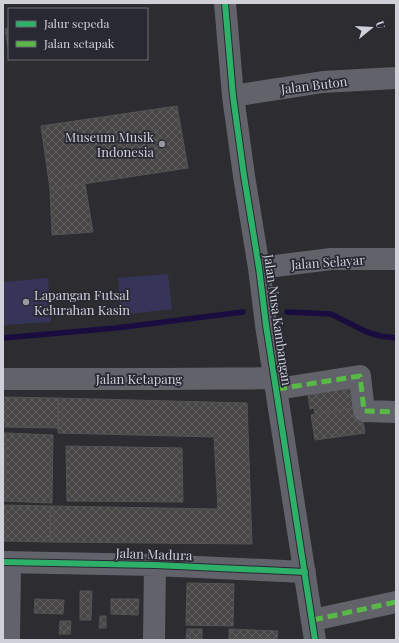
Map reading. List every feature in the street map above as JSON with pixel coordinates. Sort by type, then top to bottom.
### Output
[{"type":"street","name":"Jalan Nusa Kambangan","points":[[225,3],[233,96],[244,176],[260,268],[266,326],[314,630]]},
{"type":"street","name":"Jalan Buton","points":[[233,96],[322,82],[396,78]]},
{"type":"street","name":"Jalan Selayar","points":[[260,268],[331,259],[396,259]]},
{"type":"street","name":"Jalan Ketapang","points":[[3,379],[164,379],[276,383],[360,376],[364,411],[396,412]]},
{"type":"street","name":"Jalan Madura","points":[[7,562],[155,564],[304,572]]},
{"type":"street","points":[[7,562],[9,640]]},
{"type":"street","points":[[154,640],[155,564]]},
{"type":"street","points":[[314,630],[396,602]]},
{"type":"shaded area","points":[[168,274],[172,309],[121,315],[118,278]]},
{"type":"shaded area","name":"Lapangan Futsal Kelurahan Kasin","points":[[48,278],[51,322],[3,325],[3,282]]},
{"type":"building","points":[[8,28],[8,48],[5,29]]},
{"type":"building","points":[[177,106],[188,168],[50,189],[41,126]]},
{"type":"building","points":[[85,184],[93,232],[52,235],[50,189]]},
{"type":"building","points":[[356,379],[361,407],[315,414],[314,408],[310,409],[308,395]]},
{"type":"building","points":[[3,397],[58,398],[58,428],[3,427]]},
{"type":"building","points":[[58,398],[247,403],[252,544],[50,542],[50,506],[218,509],[214,437],[58,433]]},
{"type":"building","points":[[361,407],[365,433],[315,440],[311,415]]},
{"type":"building","points":[[3,433],[6,433],[3,493]]},
{"type":"building","points":[[6,433],[53,435],[52,503],[3,501]]},
{"type":"building","points":[[66,446],[182,448],[183,502],[67,501]]},
{"type":"building","points":[[3,505],[50,506],[50,542],[3,541]]},
{"type":"building","points":[[187,583],[234,584],[233,626],[186,625]]},
{"type":"building","points":[[80,591],[92,591],[91,620],[80,620]]},
{"type":"building","points":[[35,599],[64,600],[63,614],[34,613]]},
{"type":"building","points":[[111,599],[139,599],[138,615],[111,614]]},
{"type":"building","points":[[100,616],[106,616],[106,628],[99,628]]},
{"type":"building","points":[[60,621],[71,621],[70,634],[59,634]]},
{"type":"building","points":[[187,629],[202,629],[202,640],[186,640]]},
{"type":"building","points":[[229,629],[278,631],[277,640],[229,640]]},
{"type":"waterway","points":[[3,338],[116,328],[243,312]]},
{"type":"waterway","points":[[287,312],[331,314],[367,332],[380,336],[396,338]]},
{"type":"marked path","points":[[277,389],[360,376],[364,411],[396,412]]},
{"type":"marked path","points":[[313,620],[396,602]]},
{"type":"cycle path","points":[[225,3],[233,96],[244,176],[315,640]]},
{"type":"cycle path","points":[[3,562],[155,565],[305,572]]},
{"type":"place","name":"Museum Musik Indonesia","points":[[162,144]]},
{"type":"place","name":"Lapangan Futsal Kelurahan Kasin","points":[[26,302]]}]
